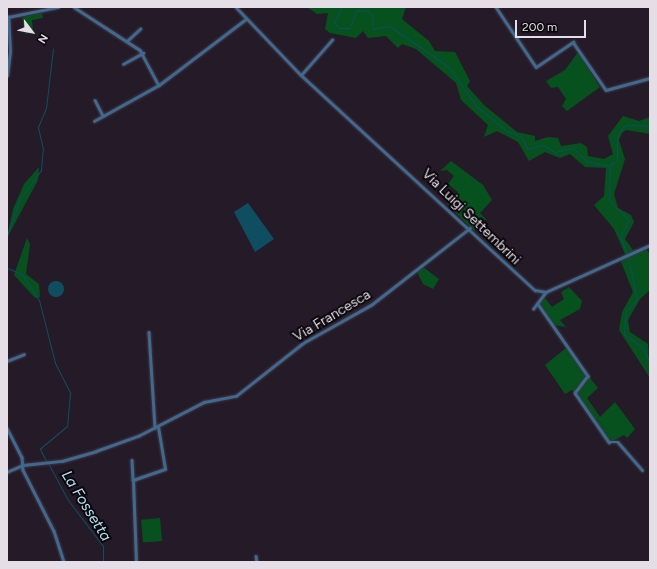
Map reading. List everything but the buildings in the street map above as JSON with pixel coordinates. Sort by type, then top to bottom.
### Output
[{"type":"street","points":[[7,76],[10,51],[8,17],[58,7]]},
{"type":"street","points":[[74,7],[127,41],[143,54],[159,85]]},
{"type":"street","name":"Via Luigi Settembrini","points":[[236,7],[301,75],[470,228],[533,288],[546,292]]},
{"type":"street","points":[[496,7],[536,67],[573,42],[606,90],[650,78]]},
{"type":"street","points":[[94,121],[159,85],[246,19]]},
{"type":"street","points":[[127,41],[140,29]]},
{"type":"street","points":[[301,75],[332,40]]},
{"type":"street","points":[[124,64],[143,54]]},
{"type":"street","points":[[95,100],[103,116]]},
{"type":"street","name":"Via Francesca","points":[[7,472],[22,465],[80,457],[157,427],[204,402],[224,401],[246,390],[303,343],[371,305],[470,228]]},
{"type":"street","points":[[533,309],[546,292],[631,256],[650,245]]},
{"type":"street","points":[[538,304],[588,376],[575,393],[609,442],[618,442],[642,470]]},
{"type":"street","points":[[133,480],[165,469],[157,427],[149,332]]},
{"type":"street","points":[[7,361],[24,354]]},
{"type":"street","points":[[7,428],[22,465],[51,524],[64,562]]},
{"type":"street","points":[[132,460],[136,562]]},
{"type":"street","points":[[256,556],[257,562]]},
{"type":"green space","points":[[307,7],[406,7],[402,19],[429,41],[435,51],[455,52],[470,81],[467,86],[484,105],[517,132],[535,136],[535,141],[548,137],[558,138],[561,146],[581,143],[587,147],[588,156],[604,159],[613,154],[608,136],[623,116],[639,121],[650,117],[650,134],[626,130],[622,133],[619,140],[625,159],[614,194],[618,208],[631,215],[634,222],[625,239],[633,250],[644,247],[650,254],[650,290],[640,299],[628,320],[630,332],[648,344],[650,378],[619,330],[622,312],[633,292],[621,262],[625,254],[614,229],[594,205],[604,196],[606,168],[585,167],[570,154],[560,158],[545,152],[529,161],[518,142],[497,131],[484,137],[488,125],[461,100],[456,83],[416,49],[402,44],[398,48],[386,36],[368,38],[363,31],[356,38],[330,33],[325,29],[328,13],[317,14]]},
{"type":"green space","points":[[42,13],[43,18],[32,20],[33,32],[25,34],[22,17]]},
{"type":"green space","points":[[578,52],[600,87],[567,111],[562,106],[566,99],[558,87],[551,88],[546,81],[565,70]]},
{"type":"green space","points":[[451,161],[483,185],[492,200],[480,213],[486,219],[474,231],[447,204],[458,192],[448,184],[454,176],[447,170],[440,171]]},
{"type":"green space","points":[[39,167],[38,180],[7,238],[13,209],[24,184]]},
{"type":"green space","points":[[27,238],[30,244],[26,274],[39,284],[40,297],[35,298],[14,275]]},
{"type":"green space","points":[[423,267],[439,279],[433,289],[423,284],[417,272]]},
{"type":"green space","points":[[569,287],[582,301],[580,309],[560,320],[566,327],[554,325],[539,304],[545,298],[552,307],[564,299],[561,292]]},
{"type":"green space","points":[[566,348],[598,388],[587,398],[600,417],[615,402],[635,429],[627,438],[624,435],[607,444],[572,390],[565,394],[545,365]]},
{"type":"green space","points":[[160,518],[162,541],[143,543],[141,520]]},
{"type":"water","points":[[248,203],[274,239],[255,252],[234,212]]},
{"type":"water","points":[[53,281],[59,281],[64,286],[62,295],[59,297],[53,297],[48,292],[48,286]]},
{"type":"waterway","points":[[342,7],[334,22],[339,28],[349,28],[357,10],[368,11],[372,15],[373,29],[389,26],[438,59],[451,70],[477,107],[507,131],[522,137],[527,149],[543,145],[555,152],[573,148],[586,161],[609,166]]},
{"type":"waterway","name":"La Fossetta","points":[[7,235],[20,199],[41,170],[43,149],[38,127],[46,108],[53,48]]},
{"type":"waterway","points":[[610,165],[617,160],[617,137],[621,129],[626,125],[650,126]]},
{"type":"waterway","points":[[610,166],[609,200],[629,220],[620,236],[627,254]]},
{"type":"waterway","points":[[628,257],[637,299],[626,311],[624,334],[643,348],[650,363]]},
{"type":"waterway","name":"La Fossetta","points":[[7,268],[22,274],[39,300],[55,363],[70,393],[67,426],[40,449],[46,461]]},
{"type":"waterway","name":"La Fossetta","points":[[48,463],[68,500],[103,546],[103,562]]}]
